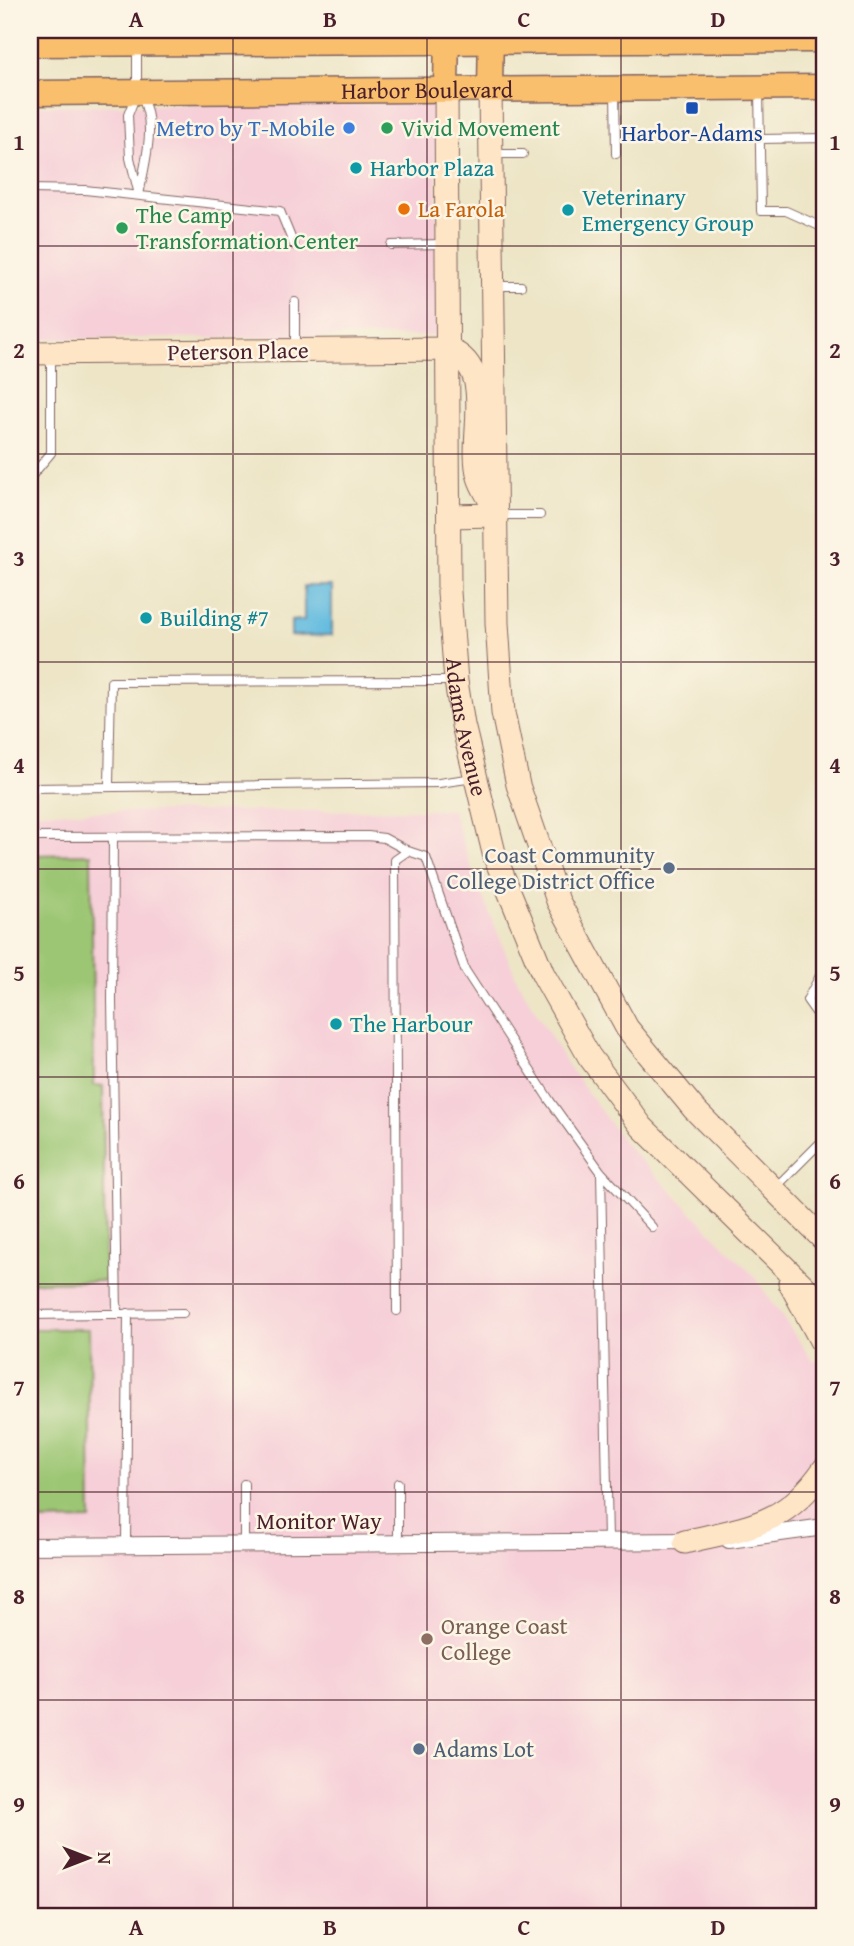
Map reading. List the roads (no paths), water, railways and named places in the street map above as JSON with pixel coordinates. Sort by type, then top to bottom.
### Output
[{"type":"main road","name":"Harbor Boulevard","points":[[30,44],[137,37],[327,36],[759,35],[824,40]]},
{"type":"main road","name":"Adams Avenue","points":[[447,36],[449,516],[456,681],[495,857],[538,963],[589,1056],[642,1127],[782,1268],[824,1306]]},
{"type":"main road","name":"Adams Avenue","points":[[491,36],[497,623],[502,701],[518,785],[558,901],[627,1028],[694,1109],[824,1240]]},
{"type":"main road","name":"Harbor Boulevard","points":[[30,93],[824,87]]},
{"type":"main road","name":"Peterson Place","points":[[41,353],[447,349]]},
{"type":"main road","points":[[447,349],[461,354],[471,367],[478,397],[478,475],[497,515],[449,516]]},
{"type":"main road","points":[[478,787],[518,785]]},
{"type":"main road","points":[[782,1268],[824,1346]]},
{"type":"main road","points":[[685,1542],[766,1522],[810,1489],[824,1469]]},
{"type":"street","name":"Monitor Way","points":[[30,1546],[685,1542],[754,1538],[824,1527]]},
{"type":"lane","points":[[137,37],[137,92],[128,115],[130,158],[139,195]]},
{"type":"lane","points":[[759,88],[761,211],[786,211],[824,229],[823,138],[760,139]]},
{"type":"lane","points":[[615,89],[616,154]]},
{"type":"lane","points":[[137,92],[148,109],[146,157],[139,195]]},
{"type":"lane","points":[[491,154],[523,154]]},
{"type":"lane","points":[[30,189],[139,195],[280,211],[294,245]]},
{"type":"lane","points":[[391,245],[446,244]]},
{"type":"lane","points":[[494,286],[521,286]]},
{"type":"lane","points":[[295,302],[295,351]]},
{"type":"lane","points":[[30,478],[51,453],[41,353]]},
{"type":"lane","points":[[497,515],[540,515]]},
{"type":"lane","points":[[109,786],[111,682],[456,681]]},
{"type":"lane","points":[[30,788],[439,783],[478,787]]},
{"type":"lane","points":[[113,836],[112,1000],[117,1314]]},
{"type":"lane","points":[[30,837],[368,836],[384,838],[426,857],[466,970],[550,1101],[601,1172],[652,1227]]},
{"type":"lane","points":[[397,1311],[396,860],[408,851]]},
{"type":"lane","points":[[824,958],[822,972],[807,1000],[824,1024]]},
{"type":"lane","points":[[773,1190],[824,1139]]},
{"type":"lane","points":[[601,1172],[608,1542]]},
{"type":"lane","points":[[126,1545],[128,1313]]},
{"type":"lane","points":[[30,1315],[183,1313]]},
{"type":"lane","points":[[398,1483],[398,1544]]},
{"type":"lane","points":[[244,1484],[244,1545]]},
{"type":"water","points":[[304,586],[332,586],[332,635],[291,636],[291,621],[304,620]]},
{"type":"place","name":"Harbor-Adams","points":[[692,108]]},
{"type":"place","name":"Metro by T-Mobile","points":[[349,128]]},
{"type":"place","name":"Vivid Movement","points":[[387,128]]},
{"type":"place","name":"Harbor Plaza","points":[[356,168]]},
{"type":"place","name":"La Farola","points":[[404,209]]},
{"type":"place","name":"Veterinary Emergency Group","points":[[568,210]]},
{"type":"place","name":"The Camp Transformation Center","points":[[122,228]]},
{"type":"place","name":"Building #7","points":[[146,618]]},
{"type":"place","name":"Coast Community College District Office","points":[[669,868]]},
{"type":"place","name":"The Harbour","points":[[336,1024]]},
{"type":"place","name":"Orange Coast College","points":[[427,1639]]},
{"type":"place","name":"Adams Lot","points":[[419,1749]]}]
